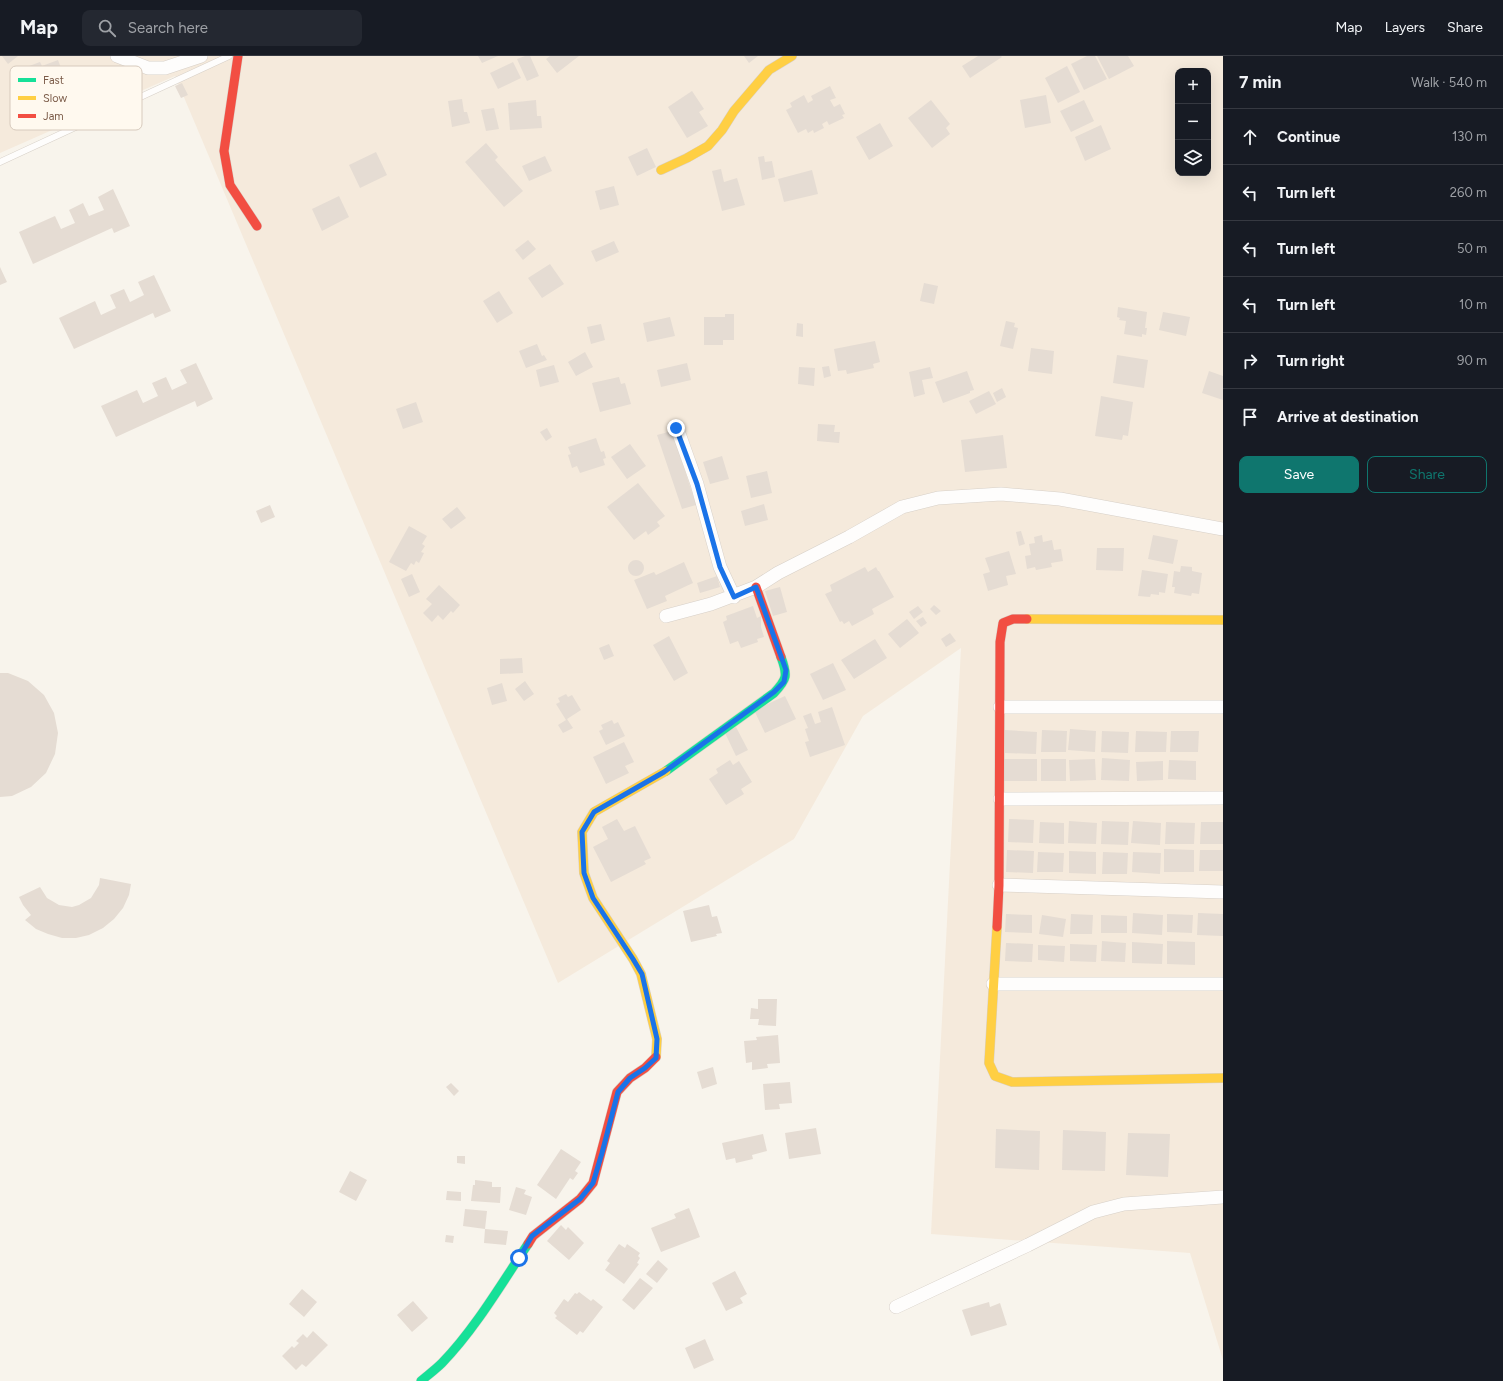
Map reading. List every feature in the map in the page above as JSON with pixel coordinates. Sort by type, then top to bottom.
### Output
[{"type":"street","points":[[117,56],[148,68],[165,68],[201,56]]},
{"type":"street","points":[[238,56],[224,151],[230,185],[257,226]]},
{"type":"street","points":[[661,170],[688,158],[708,146],[722,130],[734,111],[769,70],[792,56]]},
{"type":"street","points":[[676,428],[697,484],[720,567],[734,597]]},
{"type":"street","points":[[666,616],[734,597],[756,587],[778,573],[849,537],[902,507],[938,498],[1001,494],[1060,499],[1223,529]]},
{"type":"street","points":[[422,1381],[442,1362],[494,1298],[532,1236],[580,1199],[593,1183],[618,1092],[630,1078],[645,1068],[656,1058],[657,1039],[642,974],[593,898],[584,873],[582,832],[594,812],[664,772],[774,692],[784,682],[786,670],[756,587]]},
{"type":"street","points":[[1223,620],[1012,619],[1003,624],[1001,631],[999,885],[989,1063],[995,1076],[1012,1082],[1223,1078]]},
{"type":"street","points":[[1000,707],[1223,707]]},
{"type":"street","points":[[1000,799],[1223,798]]},
{"type":"street","points":[[999,885],[1223,892]]},
{"type":"street","points":[[993,984],[1223,984]]},
{"type":"street","points":[[896,1307],[1028,1246],[1092,1212],[1124,1204],[1223,1197]]},
{"type":"lane","points":[[142,97],[229,56]]},
{"type":"lane","points":[[0,162],[72,130]]},
{"type":"shaded area","points":[[0,56],[1223,56],[1223,1360],[1190,1253],[931,1234],[961,648],[863,716],[794,839],[558,983],[175,76],[142,91],[142,66],[10,66],[10,130],[52,130],[0,153]]},
{"type":"building","points":[[2,56],[18,56],[8,64]]},
{"type":"building","points":[[478,56],[498,56],[482,63]]},
{"type":"building","points":[[530,56],[539,76],[527,81],[517,59]]},
{"type":"building","points":[[550,56],[579,56],[557,73],[546,59]]},
{"type":"building","points":[[744,56],[758,56],[749,63]]},
{"type":"building","points":[[978,56],[1002,57],[970,78],[962,66]]},
{"type":"building","points":[[1087,56],[1095,56],[1107,79],[1084,90],[1071,64]]},
{"type":"building","points":[[1097,56],[1128,56],[1134,66],[1109,79]]},
{"type":"building","points":[[58,60],[60,66],[42,66]]},
{"type":"building","points":[[40,62],[42,66],[29,66]]},
{"type":"building","points":[[513,62],[521,78],[498,89],[490,73]]},
{"type":"building","points":[[1067,66],[1080,92],[1058,103],[1045,78]]},
{"type":"building","points":[[182,83],[188,95],[181,98],[175,86]]},
{"type":"building","points":[[830,86],[836,98],[830,100],[834,107],[840,104],[845,114],[842,115],[844,118],[829,125],[827,121],[822,124],[824,128],[814,133],[813,130],[808,133],[806,129],[798,133],[786,110],[792,107],[790,103],[804,95],[808,103],[813,100],[811,96]]},
{"type":"building","points":[[692,91],[704,109],[699,112],[708,126],[687,138],[668,107]]},
{"type":"building","points":[[1046,95],[1051,123],[1025,128],[1020,100]]},
{"type":"building","points":[[462,99],[464,112],[467,112],[470,123],[452,127],[448,101]]},
{"type":"building","points":[[536,100],[537,116],[541,116],[542,128],[510,130],[508,103]]},
{"type":"building","points":[[931,100],[950,124],[946,128],[950,134],[932,148],[908,118]]},
{"type":"building","points":[[1084,100],[1094,121],[1071,132],[1060,111]]},
{"type":"building","points":[[494,108],[499,129],[486,131],[481,110]]},
{"type":"building","points":[[880,123],[893,146],[869,160],[856,137]]},
{"type":"building","points":[[1101,125],[1111,149],[1085,161],[1075,137]]},
{"type":"building","points":[[486,143],[498,157],[495,160],[523,191],[504,207],[465,162]]},
{"type":"building","points":[[647,148],[656,167],[637,176],[628,157]]},
{"type":"building","points":[[376,152],[387,175],[360,188],[349,165]]},
{"type":"building","points":[[545,156],[552,171],[529,181],[522,166]]},
{"type":"building","points":[[764,156],[765,162],[772,161],[775,177],[762,180],[758,157]]},
{"type":"building","points":[[721,169],[724,182],[737,178],[745,205],[722,211],[712,171]]},
{"type":"building","points":[[812,170],[818,194],[784,202],[778,179]]},
{"type":"building","points":[[614,186],[619,205],[600,210],[595,191]]},
{"type":"building","points":[[113,189],[130,226],[114,233],[112,228],[33,264],[19,232],[55,216],[61,229],[75,223],[69,210],[83,203],[89,216],[104,210],[98,197]]},
{"type":"building","points":[[339,196],[349,217],[322,231],[312,209]]},
{"type":"building","points":[[528,240],[536,249],[523,260],[515,250]]},
{"type":"building","points":[[614,241],[619,252],[596,262],[591,251]]},
{"type":"building","points":[[550,264],[564,284],[542,298],[528,278]]},
{"type":"building","points":[[0,267],[7,282],[0,285]]},
{"type":"building","points":[[154,275],[171,311],[155,318],[153,313],[74,349],[59,318],[95,301],[101,315],[116,308],[110,295],[124,289],[130,302],[144,295],[138,282]]},
{"type":"building","points":[[924,283],[938,286],[934,304],[920,301]]},
{"type":"building","points":[[499,291],[513,313],[497,323],[483,301]]},
{"type":"building","points":[[1118,307],[1147,312],[1145,328],[1147,328],[1146,335],[1142,334],[1142,337],[1124,334],[1126,321],[1119,320],[1120,318],[1117,317]]},
{"type":"building","points":[[1163,312],[1190,317],[1186,336],[1159,330]]},
{"type":"building","points":[[725,314],[734,314],[734,340],[723,340],[723,345],[704,345],[704,317],[725,317]]},
{"type":"building","points":[[670,317],[675,336],[647,342],[643,323]]},
{"type":"building","points":[[1006,321],[1015,323],[1014,327],[1018,328],[1013,349],[1000,346]]},
{"type":"building","points":[[797,323],[803,324],[803,337],[796,336]]},
{"type":"building","points":[[601,324],[605,340],[591,344],[587,327]]},
{"type":"building","points":[[875,341],[880,362],[873,364],[874,368],[847,374],[846,370],[838,371],[834,349]]},
{"type":"building","points":[[537,344],[542,356],[544,355],[547,360],[526,368],[519,351]]},
{"type":"building","points":[[1031,348],[1054,351],[1052,374],[1028,371]]},
{"type":"building","points":[[585,352],[593,367],[576,376],[568,362]]},
{"type":"building","points":[[1117,355],[1148,360],[1144,388],[1113,383]]},
{"type":"building","points":[[196,363],[213,399],[197,407],[195,401],[116,437],[101,406],[137,390],[143,403],[158,396],[152,383],[166,377],[172,390],[187,383],[180,370]]},
{"type":"building","points":[[687,363],[691,380],[661,387],[657,370]]},
{"type":"building","points":[[554,365],[559,382],[540,387],[536,370]]},
{"type":"building","points":[[829,366],[831,376],[824,378],[822,367]]},
{"type":"building","points":[[799,367],[815,368],[814,386],[798,384]]},
{"type":"building","points":[[930,367],[933,378],[922,380],[925,394],[914,397],[909,372]]},
{"type":"building","points":[[967,371],[974,390],[970,391],[970,393],[943,403],[935,382]]},
{"type":"building","points":[[1209,371],[1223,376],[1223,400],[1202,393]]},
{"type":"building","points":[[619,377],[621,384],[625,383],[631,404],[600,412],[592,383]]},
{"type":"building","points":[[1002,388],[1006,397],[997,402],[993,393]]},
{"type":"building","points":[[989,391],[996,404],[976,414],[969,401]]},
{"type":"building","points":[[1101,396],[1133,402],[1128,436],[1123,435],[1122,440],[1095,436]]},
{"type":"building","points":[[416,402],[423,422],[403,429],[396,409]]},
{"type":"building","points":[[818,424],[835,425],[834,432],[840,432],[839,443],[817,441]]},
{"type":"building","points":[[547,428],[552,437],[546,441],[540,432]]},
{"type":"building","points":[[672,431],[696,505],[682,509],[657,435]]},
{"type":"building","points":[[1003,435],[1007,468],[965,472],[961,440]]},
{"type":"building","points":[[596,438],[601,452],[604,451],[606,458],[603,459],[605,465],[580,473],[577,466],[572,468],[568,455],[571,454],[568,447]]},
{"type":"building","points":[[630,444],[646,466],[627,479],[611,457]]},
{"type":"building","points":[[722,456],[729,479],[710,484],[703,462]]},
{"type":"building","points":[[767,471],[772,493],[751,498],[746,476]]},
{"type":"building","points":[[638,483],[665,516],[657,522],[660,526],[648,535],[646,531],[634,540],[607,507]]},
{"type":"building","points":[[764,504],[768,520],[745,526],[741,511]]},
{"type":"building","points":[[270,505],[275,517],[261,523],[256,511]]},
{"type":"building","points":[[457,507],[466,518],[451,529],[442,519]]},
{"type":"building","points":[[409,526],[427,536],[422,544],[425,546],[421,552],[424,553],[419,563],[416,561],[414,565],[411,563],[406,571],[389,562]]},
{"type":"building","points":[[1021,531],[1025,544],[1019,546],[1016,532]]},
{"type":"building","points":[[1042,535],[1043,542],[1052,540],[1054,550],[1061,549],[1063,561],[1051,563],[1052,567],[1036,570],[1035,567],[1027,569],[1025,556],[1031,555],[1029,544],[1035,543],[1034,537]]},
{"type":"building","points":[[1153,535],[1178,540],[1173,564],[1148,559]]},
{"type":"building","points":[[1097,548],[1124,548],[1123,571],[1096,570]]},
{"type":"building","points":[[1009,551],[1016,574],[1006,576],[1008,585],[988,591],[983,574],[990,572],[985,558]]},
{"type":"building","points":[[636,560],[643,565],[644,568],[639,575],[636,576],[629,571],[628,568],[633,561]]},
{"type":"building","points":[[684,562],[693,583],[665,596],[667,601],[647,609],[634,580],[654,572],[656,575]]},
{"type":"building","points":[[1181,566],[1192,567],[1192,571],[1202,573],[1199,594],[1192,593],[1191,596],[1174,593],[1175,587],[1172,587],[1174,571],[1180,572]]},
{"type":"building","points":[[865,567],[868,572],[876,567],[894,597],[872,609],[874,614],[852,626],[849,621],[844,624],[842,621],[840,622],[825,594],[832,591],[830,585]]},
{"type":"building","points":[[1142,570],[1168,574],[1165,593],[1159,592],[1159,595],[1151,594],[1150,597],[1138,596]]},
{"type":"building","points":[[412,574],[420,592],[409,597],[401,579]]},
{"type":"building","points":[[717,576],[720,587],[700,593],[697,583]]},
{"type":"building","points":[[439,585],[460,605],[453,613],[451,611],[443,620],[438,615],[432,622],[423,613],[432,604],[426,599]]},
{"type":"building","points":[[780,587],[787,612],[773,616],[765,591]]},
{"type":"building","points":[[934,605],[941,611],[936,615],[930,609]]},
{"type":"building","points":[[753,606],[757,618],[761,616],[761,627],[764,637],[757,639],[758,642],[741,648],[738,641],[730,644],[723,622],[727,620],[726,616]]},
{"type":"building","points":[[918,606],[923,612],[914,619],[909,612]]},
{"type":"building","points":[[923,617],[927,623],[921,627],[916,621]]},
{"type":"building","points":[[907,619],[919,633],[900,648],[888,634]]},
{"type":"building","points":[[950,633],[956,641],[946,647],[941,639]]},
{"type":"building","points":[[669,636],[688,673],[674,681],[653,645]]},
{"type":"building","points":[[875,639],[887,658],[854,679],[841,660]]},
{"type":"building","points":[[609,644],[614,656],[604,660],[599,648]]},
{"type":"building","points":[[522,658],[523,673],[500,674],[500,659]]},
{"type":"building","points":[[833,663],[846,690],[823,700],[810,674]]},
{"type":"building","points":[[0,673],[8,673],[28,681],[44,695],[54,713],[58,733],[55,754],[46,773],[31,787],[12,796],[0,797]]},
{"type":"building","points":[[525,681],[534,694],[524,701],[515,689]]},
{"type":"building","points":[[502,683],[507,701],[492,705],[487,688]]},
{"type":"building","points":[[566,694],[568,697],[572,695],[581,710],[567,719],[573,728],[563,733],[558,725],[566,720],[556,704],[560,702],[558,698]]},
{"type":"building","points":[[785,696],[796,719],[765,733],[754,710]]},
{"type":"building","points":[[832,707],[845,745],[810,757],[805,742],[809,741],[805,729],[808,728],[803,716],[811,713],[815,724],[821,722],[818,712]]},
{"type":"building","points":[[612,720],[614,724],[618,722],[625,736],[606,745],[599,731],[603,729],[601,725]]},
{"type":"building","points":[[736,727],[748,750],[736,756],[725,733]]},
{"type":"building","points":[[1070,729],[1096,731],[1095,752],[1068,750]]},
{"type":"building","points":[[1005,730],[1037,732],[1036,754],[1005,753]]},
{"type":"building","points":[[1042,730],[1067,731],[1066,752],[1041,752]]},
{"type":"building","points":[[1102,731],[1129,732],[1128,753],[1101,752]]},
{"type":"building","points":[[1136,731],[1167,732],[1166,752],[1135,752]]},
{"type":"building","points":[[1171,731],[1199,731],[1198,752],[1170,752]]},
{"type":"building","points":[[624,742],[634,762],[625,766],[629,773],[606,784],[593,757]]},
{"type":"building","points":[[1102,758],[1130,760],[1129,781],[1101,780]]},
{"type":"building","points":[[1004,759],[1037,759],[1037,781],[1004,781]]},
{"type":"building","points":[[1041,759],[1066,759],[1066,781],[1041,781]]},
{"type":"building","points":[[1095,759],[1096,780],[1070,781],[1069,760]]},
{"type":"building","points":[[730,760],[733,765],[739,761],[752,782],[741,789],[744,794],[726,805],[709,779],[718,773],[716,769]]},
{"type":"building","points":[[1169,760],[1196,761],[1196,780],[1168,779]]},
{"type":"building","points":[[1163,761],[1163,780],[1137,781],[1136,762]]},
{"type":"building","points":[[617,819],[624,831],[635,826],[651,858],[644,861],[646,864],[611,882],[593,847],[608,839],[602,827]]},
{"type":"building","points":[[1009,819],[1034,820],[1033,843],[1008,842]]},
{"type":"building","points":[[1069,821],[1097,823],[1096,844],[1068,843]]},
{"type":"building","points":[[1102,821],[1129,822],[1128,845],[1101,844]]},
{"type":"building","points":[[1133,821],[1161,823],[1160,845],[1131,843]]},
{"type":"building","points":[[1040,822],[1064,823],[1064,844],[1039,843]]},
{"type":"building","points":[[1166,822],[1195,823],[1194,844],[1165,844]]},
{"type":"building","points":[[1201,822],[1223,822],[1223,844],[1200,844]]},
{"type":"building","points":[[1164,849],[1194,850],[1194,872],[1164,872]]},
{"type":"building","points":[[1007,850],[1034,851],[1033,873],[1006,872]]},
{"type":"building","points":[[1200,850],[1223,850],[1223,871],[1199,871]]},
{"type":"building","points":[[1069,851],[1096,852],[1096,874],[1069,873]]},
{"type":"building","points":[[1038,852],[1064,853],[1063,872],[1037,872]]},
{"type":"building","points":[[1103,852],[1128,853],[1127,874],[1102,874]]},
{"type":"building","points":[[1133,852],[1161,853],[1160,874],[1132,872]]},
{"type":"building","points":[[100,878],[131,884],[129,895],[123,908],[114,919],[103,928],[89,935],[76,938],[62,938],[36,929],[25,920],[31,915],[19,897],[40,887],[47,898],[59,905],[72,907],[91,898],[99,885]]},
{"type":"building","points":[[709,905],[712,917],[717,916],[722,933],[716,934],[717,936],[691,942],[683,911]]},
{"type":"building","points":[[1133,913],[1163,915],[1162,935],[1132,933]]},
{"type":"building","points":[[1198,913],[1223,914],[1223,936],[1197,935]]},
{"type":"building","points":[[1006,914],[1032,915],[1032,933],[1005,932]]},
{"type":"building","points":[[1071,914],[1093,915],[1092,934],[1070,934]]},
{"type":"building","points":[[1167,914],[1193,915],[1192,933],[1167,932]]},
{"type":"building","points":[[1042,915],[1066,919],[1063,937],[1039,934]]},
{"type":"building","points":[[1101,915],[1127,916],[1127,933],[1101,933]]},
{"type":"building","points":[[1102,941],[1126,943],[1125,962],[1101,961]]},
{"type":"building","points":[[1167,941],[1195,942],[1195,965],[1167,964]]},
{"type":"building","points":[[1132,942],[1163,944],[1162,964],[1132,963]]},
{"type":"building","points":[[1006,943],[1033,944],[1032,962],[1005,961]]},
{"type":"building","points":[[1070,944],[1097,945],[1096,962],[1070,961]]},
{"type":"building","points":[[1038,945],[1065,946],[1064,962],[1038,960]]},
{"type":"building","points":[[758,999],[777,999],[776,1026],[758,1025],[759,1019],[750,1019],[751,1008],[758,1009]]},
{"type":"building","points":[[778,1035],[780,1063],[767,1064],[768,1068],[752,1070],[752,1062],[746,1063],[744,1041],[757,1040],[756,1037]]},
{"type":"building","points":[[713,1067],[717,1084],[702,1089],[697,1072]]},
{"type":"building","points":[[790,1082],[792,1103],[779,1104],[780,1109],[765,1110],[763,1084]]},
{"type":"building","points":[[451,1083],[459,1091],[454,1096],[446,1087]]},
{"type":"building","points":[[816,1128],[821,1154],[789,1159],[785,1133]]},
{"type":"building","points":[[996,1129],[1040,1131],[1039,1170],[995,1168]]},
{"type":"building","points":[[1063,1130],[1106,1132],[1105,1171],[1062,1170]]},
{"type":"building","points":[[1128,1133],[1170,1134],[1168,1177],[1126,1175]]},
{"type":"building","points":[[763,1134],[767,1151],[752,1155],[753,1159],[736,1163],[735,1158],[726,1160],[722,1143]]},
{"type":"building","points":[[561,1149],[581,1162],[575,1171],[578,1173],[573,1180],[570,1178],[556,1199],[537,1185]]},
{"type":"building","points":[[457,1156],[465,1156],[465,1164],[457,1163]]},
{"type":"building","points":[[350,1171],[367,1180],[356,1201],[339,1192]]},
{"type":"building","points":[[475,1180],[492,1182],[492,1187],[501,1187],[500,1203],[471,1201]]},
{"type":"building","points":[[516,1187],[526,1190],[524,1194],[532,1197],[526,1215],[509,1210]]},
{"type":"building","points":[[447,1191],[461,1192],[461,1201],[446,1200]]},
{"type":"building","points":[[689,1208],[700,1237],[661,1252],[651,1228],[676,1218],[674,1214]]},
{"type":"building","points":[[465,1209],[487,1211],[485,1229],[463,1226]]},
{"type":"building","points":[[561,1225],[566,1230],[568,1227],[584,1243],[569,1260],[547,1241]]},
{"type":"building","points":[[485,1229],[508,1231],[506,1245],[484,1243]]},
{"type":"building","points":[[446,1235],[454,1236],[453,1243],[445,1242]]},
{"type":"building","points":[[619,1244],[625,1248],[627,1244],[640,1253],[638,1256],[640,1258],[637,1263],[639,1264],[624,1284],[605,1270],[610,1263],[607,1261]]},
{"type":"building","points":[[658,1260],[668,1269],[657,1283],[646,1274]]},
{"type":"building","points":[[735,1271],[747,1294],[740,1298],[743,1303],[726,1311],[712,1283]]},
{"type":"building","points":[[640,1278],[653,1288],[634,1310],[622,1300]]},
{"type":"building","points":[[302,1289],[317,1302],[304,1317],[289,1304]]},
{"type":"building","points":[[579,1292],[591,1301],[593,1299],[603,1307],[583,1333],[580,1331],[577,1335],[555,1318],[557,1316],[554,1313],[564,1299],[568,1302],[575,1293],[577,1294]]},
{"type":"building","points":[[413,1301],[428,1318],[412,1332],[397,1315]]},
{"type":"building","points":[[989,1302],[990,1307],[1000,1303],[1007,1325],[971,1336],[962,1310]]},
{"type":"building","points":[[313,1331],[328,1345],[306,1367],[302,1364],[296,1370],[282,1356],[292,1346],[294,1348],[299,1343],[296,1341],[303,1334],[307,1338]]},
{"type":"building","points":[[705,1339],[714,1360],[694,1369],[685,1348]]},
{"type":"traffic: fast","points":[[666,771],[774,693],[782,684],[785,677],[785,669],[781,657]]},
{"type":"traffic: fast","points":[[421,1381],[442,1363],[466,1336],[528,1244]]},
{"type":"traffic: slow","points":[[661,170],[708,146],[722,130],[734,111],[769,70],[792,56]]},
{"type":"traffic: slow","points":[[1027,619],[1223,620]]},
{"type":"traffic: slow","points":[[656,1057],[657,1039],[641,974],[633,959],[593,898],[584,873],[582,832],[594,812],[666,771]]},
{"type":"traffic: slow","points":[[997,927],[989,1063],[995,1076],[1012,1082],[1223,1078]]},
{"type":"traffic: jam","points":[[238,56],[224,151],[230,185],[257,226]]},
{"type":"traffic: jam","points":[[756,587],[781,657]]},
{"type":"traffic: jam","points":[[997,927],[999,885],[1000,642],[1003,623],[1013,619],[1027,619]]},
{"type":"traffic: jam","points":[[528,1244],[533,1236],[580,1199],[593,1183],[617,1092],[630,1078],[645,1068],[656,1057]]},
{"type":"route","points":[[519,1258],[532,1236],[580,1199],[593,1183],[618,1092],[630,1078],[645,1068],[656,1058],[657,1039],[642,974],[611,923],[593,898],[584,873],[582,832],[594,812],[664,772],[774,692],[784,682],[786,670],[756,587],[734,597],[720,567],[697,484],[676,428]]}]
